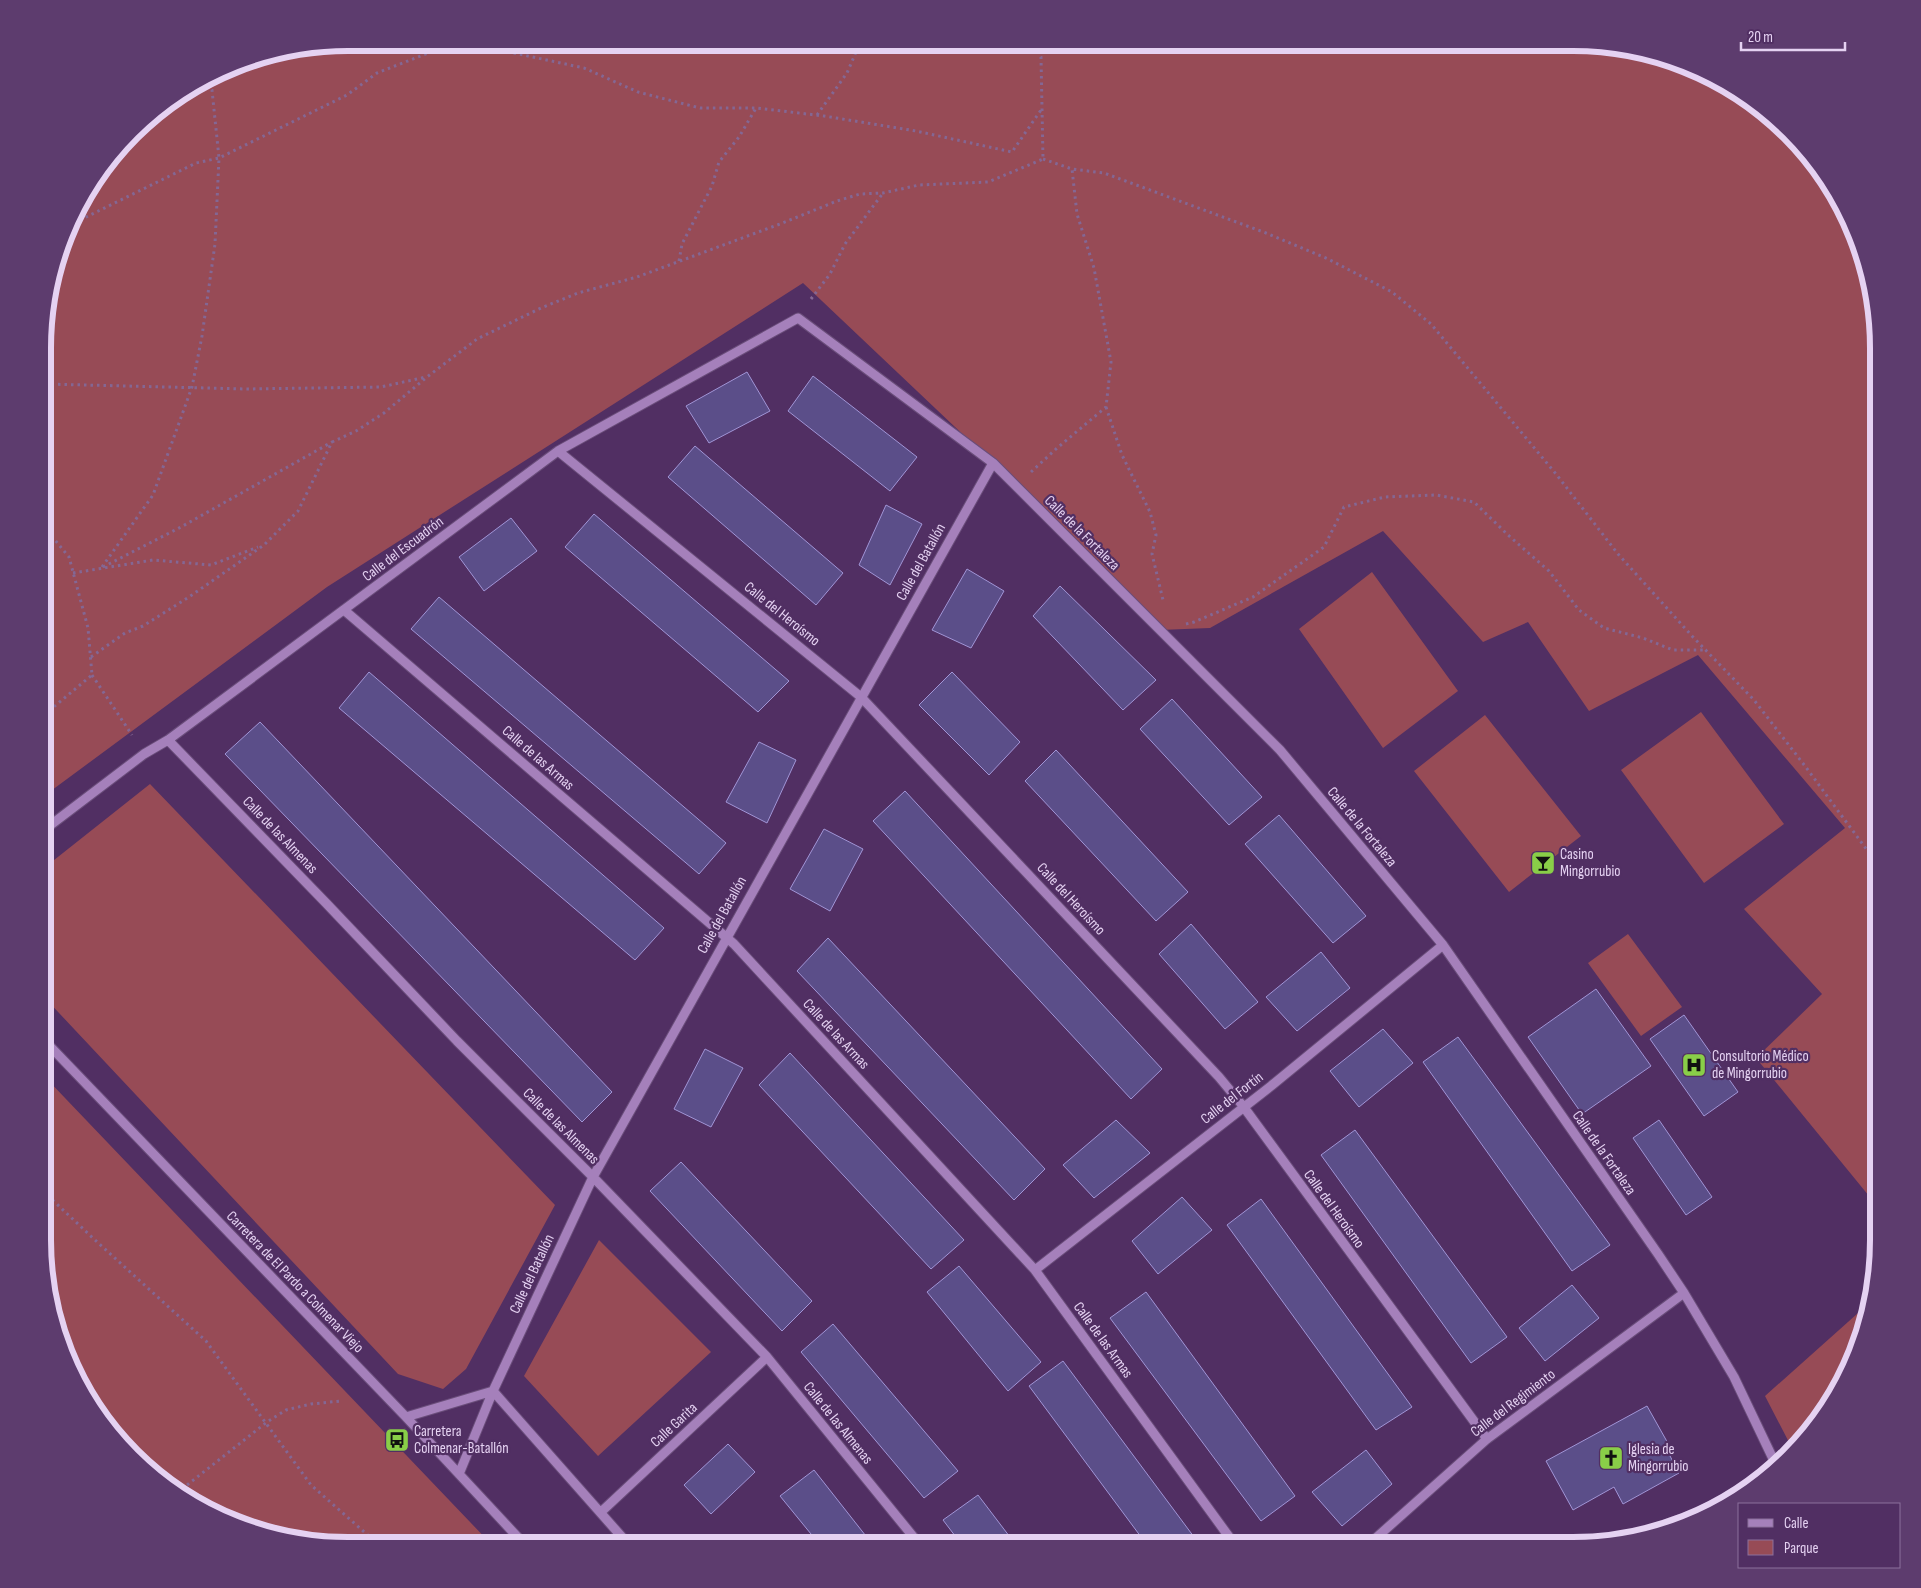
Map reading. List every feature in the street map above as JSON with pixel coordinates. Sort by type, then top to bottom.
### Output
[{"type":"street","name":"Calle del Escuadrón","points":[[51,825],[144,754],[168,740],[558,451],[798,318]]},
{"type":"street","name":"Calle de la Fortaleza","points":[[798,318],[992,462],[1280,750],[1443,945],[1684,1293],[1734,1377],[1773,1459]]},
{"type":"street","name":"Calle del Heroísmo","points":[[558,451],[861,697],[1205,1062],[1242,1106],[1487,1440]]},
{"type":"street","name":"Calle del Batallón","points":[[459,1474],[493,1391],[593,1176],[992,462]]},
{"type":"street","name":"Calle de las Armas","points":[[344,610],[734,944],[1035,1270],[1229,1537]]},
{"type":"street","name":"Calle de las Almenas","points":[[168,740],[457,1041],[593,1176],[766,1358],[913,1537]]},
{"type":"street","name":"Calle del Fortín","points":[[1035,1270],[1242,1106],[1270,1086],[1443,945]]},
{"type":"street","name":"Carretera de El Pardo a Colmenar Viejo","points":[[51,1047],[406,1417],[518,1537]]},
{"type":"street","name":"Calle del Regimiento","points":[[1377,1537],[1487,1440],[1684,1293]]},
{"type":"street","name":"Calle Garita","points":[[600,1512],[766,1358]]},
{"type":"street","points":[[406,1417],[493,1391],[622,1537]]},
{"type":"path","points":[[81,220],[196,164],[219,158],[347,95],[377,73],[433,51]]},
{"type":"path","points":[[505,51],[584,68],[638,92],[700,108],[756,108],[817,115],[916,131],[1012,152],[1042,110]]},
{"type":"path","points":[[817,115],[847,73],[857,51]]},
{"type":"path","points":[[1038,51],[1041,57],[1043,159]]},
{"type":"path","points":[[102,568],[153,494],[192,387],[202,336],[215,244],[219,158],[212,90],[210,86]]},
{"type":"path","points":[[679,261],[682,244],[712,186],[720,162],[739,137],[756,108]]},
{"type":"path","points":[[102,568],[181,527],[332,442],[356,431],[384,414],[427,377],[477,339],[542,308],[578,293],[636,277],[860,194],[883,193],[919,185],[988,182],[1043,159],[1072,169],[1104,173],[1266,232],[1328,259],[1392,292],[1431,324],[1556,474],[1618,554],[1754,700],[1806,766],[1870,854]]},
{"type":"path","points":[[1072,169],[1077,214],[1094,268],[1111,362],[1106,407],[1122,455],[1150,512],[1156,534],[1152,554],[1159,576],[1164,605],[1160,630],[1194,622],[1253,596],[1324,546],[1344,507],[1385,498],[1436,495],[1474,502],[1549,571],[1579,610],[1604,628],[1643,638],[1673,650],[1707,650]]},
{"type":"path","points":[[798,318],[830,274],[845,244],[883,193]]},
{"type":"path","points":[[51,384],[192,387],[381,387],[427,377]]},
{"type":"path","points":[[1016,486],[1056,448],[1106,407]]},
{"type":"path","points":[[91,657],[125,633],[143,626],[264,545],[298,511],[332,442]]},
{"type":"path","points":[[51,536],[68,557],[73,573],[88,628],[92,675],[144,754]]},
{"type":"path","points":[[73,573],[153,560],[211,564],[264,545]]},
{"type":"path","points":[[51,710],[92,675]]},
{"type":"path","points":[[51,1198],[206,1341],[267,1422],[311,1485],[371,1537]]},
{"type":"path","points":[[184,1488],[267,1422],[286,1410],[311,1404],[341,1401]]},
{"type":"green space","points":[[348,51],[1573,51],[1631,57],[1650,61],[1686,74],[1738,101],[1769,125],[1796,152],[1820,183],[1839,217],[1854,253],[1864,290],[1870,348],[1870,1197],[1756,1058],[1822,994],[1744,909],[1845,828],[1698,655],[1589,711],[1528,622],[1483,642],[1383,531],[1210,628],[1160,630],[993,463],[803,283],[327,587],[51,791],[51,348],[54,310],[61,271],[74,235],[91,200],[113,167],[138,138],[183,101],[217,82],[253,67],[290,57]]},
{"type":"green space","points":[[1372,572],[1458,691],[1383,748],[1299,629]]},
{"type":"green space","points":[[1701,712],[1784,824],[1704,883],[1621,770]]},
{"type":"green space","points":[[1485,715],[1581,836],[1509,892],[1414,771]]},
{"type":"green space","points":[[150,784],[555,1205],[466,1369],[443,1389],[398,1374],[51,1004],[51,862]]},
{"type":"green space","points":[[1628,934],[1682,1007],[1641,1036],[1588,963]]},
{"type":"green space","points":[[51,1083],[484,1537],[348,1537],[310,1534],[271,1527],[235,1514],[200,1497],[167,1475],[138,1450],[113,1421],[91,1388],[74,1353],[61,1317],[54,1278],[51,1240]]},
{"type":"green space","points":[[599,1240],[711,1352],[598,1456],[524,1376]]},
{"type":"green space","points":[[1861,1310],[1847,1353],[1830,1388],[1820,1405],[1789,1443],[1765,1396]]},
{"type":"building","points":[[747,372],[770,411],[709,443],[686,406]]},
{"type":"building","points":[[813,376],[917,457],[890,491],[788,411]]},
{"type":"building","points":[[695,446],[843,573],[816,605],[668,477]]},
{"type":"building","points":[[886,505],[922,524],[890,585],[859,565]]},
{"type":"building","points":[[594,514],[789,681],[758,712],[565,547]]},
{"type":"building","points":[[511,518],[537,551],[484,591],[459,557]]},
{"type":"building","points":[[967,569],[1004,591],[971,648],[932,630]]},
{"type":"building","points":[[1060,586],[1156,680],[1123,710],[1033,616]]},
{"type":"building","points":[[439,597],[726,843],[699,874],[411,629]]},
{"type":"building","points":[[369,672],[664,928],[635,960],[339,708]]},
{"type":"building","points":[[952,672],[1020,742],[989,775],[919,705]]},
{"type":"building","points":[[1172,699],[1262,797],[1229,825],[1140,729]]},
{"type":"building","points":[[260,722],[612,1092],[582,1122],[225,754]]},
{"type":"building","points":[[759,742],[796,760],[767,823],[726,802]]},
{"type":"building","points":[[1056,750],[1188,892],[1156,921],[1025,781]]},
{"type":"building","points":[[905,791],[1162,1069],[1131,1099],[873,821]]},
{"type":"building","points":[[1279,815],[1366,916],[1333,943],[1245,844]]},
{"type":"building","points":[[824,829],[863,849],[830,911],[790,889]]},
{"type":"building","points":[[1191,924],[1258,1002],[1225,1029],[1159,954]]},
{"type":"building","points":[[828,938],[1045,1169],[1014,1200],[797,971]]},
{"type":"building","points":[[1321,952],[1350,988],[1297,1031],[1266,997]]},
{"type":"building","points":[[1596,989],[1651,1066],[1582,1114],[1528,1037]]},
{"type":"building","name":"Consultorio Médico de Mingorrubio","points":[[1684,1015],[1738,1092],[1704,1116],[1650,1039]]},
{"type":"building","points":[[1383,1029],[1413,1063],[1359,1107],[1330,1071]]},
{"type":"building","points":[[1458,1037],[1610,1245],[1572,1271],[1423,1062]]},
{"type":"building","points":[[705,1049],[743,1068],[711,1127],[674,1109]]},
{"type":"building","points":[[790,1053],[964,1240],[931,1269],[759,1085]]},
{"type":"building","points":[[1116,1120],[1150,1153],[1094,1198],[1063,1165]]},
{"type":"building","points":[[1659,1120],[1712,1197],[1686,1215],[1633,1138]]},
{"type":"building","points":[[1355,1130],[1507,1337],[1471,1363],[1321,1155]]},
{"type":"building","points":[[681,1162],[812,1301],[782,1331],[650,1191]]},
{"type":"building","points":[[1182,1197],[1212,1230],[1158,1274],[1132,1241]]},
{"type":"building","points":[[1261,1199],[1412,1407],[1376,1430],[1227,1225]]},
{"type":"building","points":[[959,1266],[1041,1362],[1008,1391],[927,1292]]},
{"type":"building","points":[[1572,1285],[1599,1318],[1545,1361],[1519,1328]]},
{"type":"building","points":[[1146,1292],[1295,1496],[1261,1521],[1110,1318]]},
{"type":"building","points":[[833,1324],[958,1471],[924,1498],[801,1352]]},
{"type":"building","points":[[1063,1361],[1194,1537],[1141,1537],[1029,1386]]},
{"type":"building","name":"Iglesia de Mingorrubio","points":[[1647,1406],[1674,1454],[1670,1456],[1679,1473],[1623,1504],[1614,1487],[1573,1510],[1546,1461]]},
{"type":"building","points":[[728,1444],[755,1472],[711,1514],[684,1485]]},
{"type":"building","points":[[1366,1450],[1392,1484],[1342,1526],[1312,1492]]},
{"type":"building","points":[[814,1470],[867,1537],[813,1537],[780,1496]]},
{"type":"building","points":[[978,1495],[1010,1537],[956,1537],[943,1520]]},
{"type":"place","name":"Casino Mingorrubio","points":[[1543,863]]},
{"type":"place","name":"Consultorio Médico de Mingorrubio","points":[[1694,1065]]},
{"type":"place","name":"Carretera Colmenar-Batallón","points":[[397,1440]]},
{"type":"place","name":"Iglesia de Mingorrubio","points":[[1611,1458]]}]
